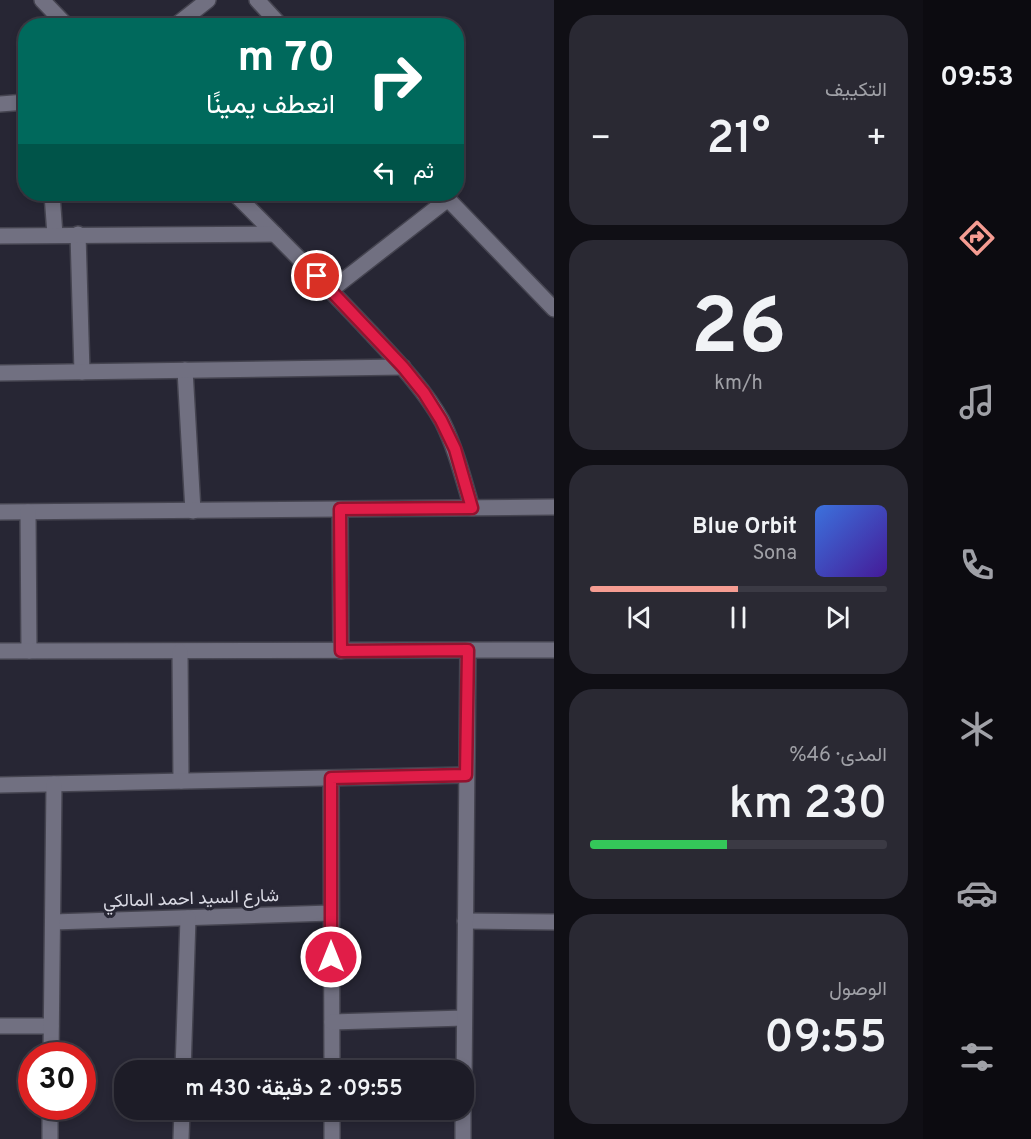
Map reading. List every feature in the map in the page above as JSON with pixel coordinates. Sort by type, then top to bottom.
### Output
[{"type":"street","points":[[42,0],[59,18]]},
{"type":"street","points":[[185,18],[208,0]]},
{"type":"street","points":[[257,0],[274,18]]},
{"type":"street","points":[[0,104],[18,103]]},
{"type":"street","points":[[53,201],[55,235]]},
{"type":"street","points":[[242,201],[331,290],[403,367],[424,393],[455,449],[472,508]]},
{"type":"street","points":[[331,290],[439,201]]},
{"type":"street","points":[[450,201],[554,309]]},
{"type":"street","points":[[78,234],[82,372]]},
{"type":"street","points":[[0,236],[275,234]]},
{"type":"street","points":[[0,373],[403,367]]},
{"type":"street","points":[[185,370],[193,511]]},
{"type":"street","points":[[0,512],[554,507]]},
{"type":"street","points":[[340,509],[341,651]]},
{"type":"street","points":[[28,512],[29,651]]},
{"type":"street","points":[[464,1060],[468,650]]},
{"type":"street","points":[[0,651],[554,650]]},
{"type":"street","points":[[180,652],[181,781]]},
{"type":"street","points":[[0,785],[466,775]]},
{"type":"street","points":[[331,778],[332,1060]]},
{"type":"street","points":[[51,1042],[54,784]]},
{"type":"street","name":"شارع السيد احمد المالكي","points":[[52,921],[331,914]]},
{"type":"street","points":[[183,1060],[188,918]]},
{"type":"street","points":[[465,921],[554,922]]},
{"type":"street","points":[[332,1022],[464,1018]]},
{"type":"street","points":[[0,1026],[51,1026]]},
{"type":"street","points":[[50,1120],[50,1139]]},
{"type":"street","points":[[181,1139],[182,1120]]},
{"type":"street","points":[[332,1120],[332,1139]]},
{"type":"street","points":[[463,1120],[463,1139]]},
{"type":"route","points":[[317,276],[403,367],[424,393],[455,449],[472,508],[340,509],[341,651],[468,650],[466,775],[331,778],[331,957]]}]
